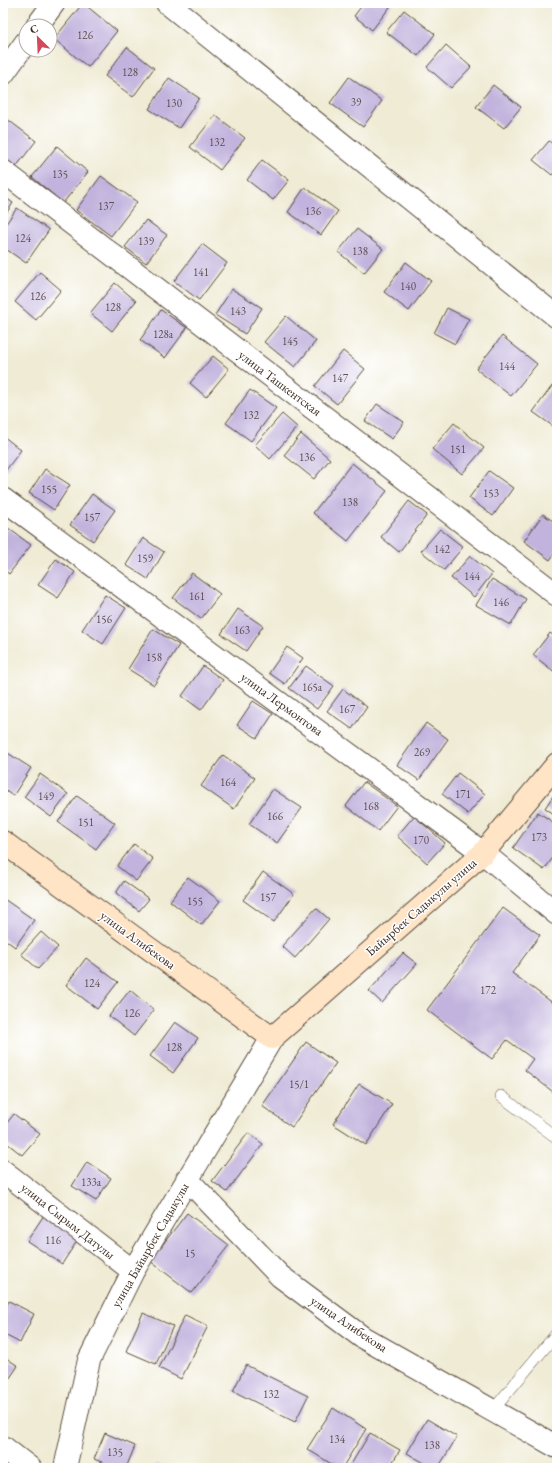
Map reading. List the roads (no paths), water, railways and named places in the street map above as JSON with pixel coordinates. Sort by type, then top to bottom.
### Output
[{"type":"street","points":[[44,18],[54,3]]},
{"type":"street","points":[[167,3],[557,317]]},
{"type":"street","points":[[3,74],[18,53]]},
{"type":"street","name":"улица Ташкентская","points":[[3,171],[557,595]]},
{"type":"street","name":"улица Лермонтова","points":[[3,499],[483,852],[557,914]]},
{"type":"street","name":"Байырбек Садыкулы улица","points":[[272,1038],[483,852],[557,764]]},
{"type":"street","name":"улица Алибекова","points":[[3,842],[272,1038]]},
{"type":"street","name":"улица Байырбек Садыкулы","points":[[65,1468],[89,1360],[133,1271],[272,1038]]},
{"type":"street","name":"улица Сырым Датулы","points":[[3,1171],[133,1271]]},
{"type":"street","name":"улица Алибекова","points":[[187,1179],[280,1276],[362,1336],[557,1447]]},
{"type":"street","points":[[3,1448],[30,1468]]},
{"type":"lane","points":[[501,1096],[557,1138]]},
{"type":"lane","points":[[493,1410],[557,1333]]}]
